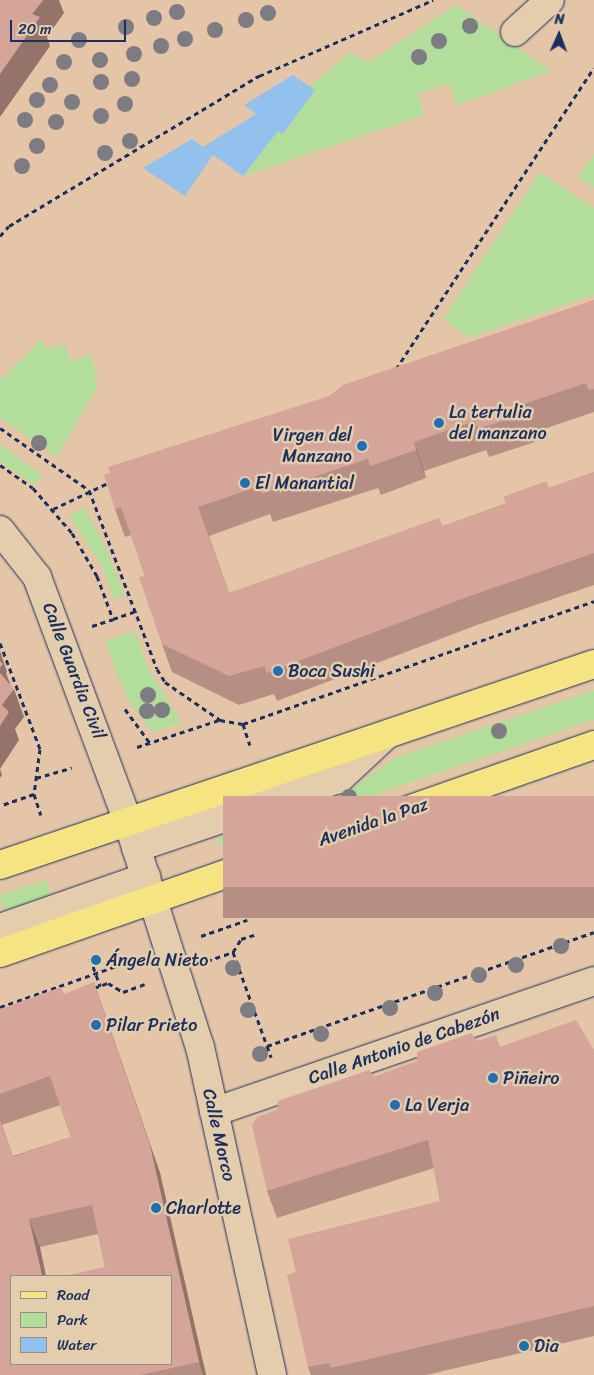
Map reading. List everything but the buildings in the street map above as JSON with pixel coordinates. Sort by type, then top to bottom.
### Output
[{"type":"main road","points":[[0,865],[384,737],[594,664]]},
{"type":"main road","name":"Avenida la Paz","points":[[0,953],[149,888],[594,745]]},
{"type":"street","points":[[515,32],[550,0]]},
{"type":"street","name":"Calle Guardia Civil","points":[[0,530],[38,577],[128,822]]},
{"type":"street","points":[[136,848],[339,779],[384,737]]},
{"type":"street","points":[[128,822],[149,888]]},
{"type":"street","name":"Avenida la Paz","points":[[0,928],[149,888]]},
{"type":"street","name":"Calle Morco","points":[[149,888],[168,948],[214,1112],[272,1375]]},
{"type":"street","name":"Calle Antonio de Cabezón","points":[[214,1112],[594,981]]},
{"type":"path","points":[[0,236],[9,226],[259,76],[433,0]]},
{"type":"path","points":[[390,376],[594,68]]},
{"type":"path","points":[[0,428],[89,490],[166,682],[205,714],[243,724],[594,600]]},
{"type":"path","points":[[0,465],[53,509],[86,555],[113,619]]},
{"type":"path","points":[[53,509],[89,490],[116,480]]},
{"type":"path","points":[[94,636],[90,627],[136,611]]},
{"type":"path","points":[[0,643],[40,749],[34,794],[0,806]]},
{"type":"path","points":[[123,706],[150,743]]},
{"type":"path","points":[[291,904],[309,898]]},
{"type":"path","points":[[300,901],[303,909]]},
{"type":"path","points":[[0,1007],[253,918]]},
{"type":"path","points":[[259,933],[240,939],[233,952],[267,1046],[594,932]]},
{"type":"path","points":[[95,973],[100,986]]},
{"type":"path","points":[[91,989],[108,983],[123,992]]},
{"type":"green space","points":[[456,5],[551,71],[457,105],[449,84],[418,94],[424,115],[243,176],[278,131],[284,134],[314,90],[309,87],[349,53],[369,62]]},
{"type":"green space","points":[[594,154],[594,188],[578,177]]},
{"type":"green space","points":[[540,172],[594,208],[594,295],[468,338],[443,319]]},
{"type":"green space","points":[[43,338],[46,349],[65,344],[71,361],[91,354],[98,385],[57,457],[0,418],[0,380]]},
{"type":"green space","points":[[0,444],[43,476],[34,485],[0,461]]},
{"type":"green space","points":[[84,507],[107,550],[124,596],[114,599],[101,564],[69,516]]},
{"type":"green space","points":[[135,631],[148,668],[182,723],[152,732],[127,698],[105,642]]},
{"type":"green space","points":[[594,690],[594,720],[221,847],[217,841],[221,835],[346,793],[395,758]]},
{"type":"green space","points":[[46,880],[51,895],[4,910],[0,895]]},
{"type":"water","points":[[293,75],[315,90],[283,134],[278,131],[243,176],[213,155],[185,196],[143,168],[192,139],[203,147],[256,114],[244,105]]},
{"type":"place","name":"La tertulia del manzano","points":[[439,423]]},
{"type":"place","name":"Virgen del Manzano","points":[[362,446]]},
{"type":"place","name":"El Manantial","points":[[245,483]]},
{"type":"place","name":"Boca Sushi","points":[[278,671]]},
{"type":"place","name":"Ángela Nieto","points":[[96,960]]},
{"type":"place","name":"Pilar Prieto","points":[[96,1025]]},
{"type":"place","name":"Piñeiro","points":[[493,1078]]},
{"type":"place","name":"La Verja","points":[[395,1105]]},
{"type":"place","name":"Charlotte","points":[[156,1208]]},
{"type":"place","name":"Dia","points":[[524,1346]]}]
